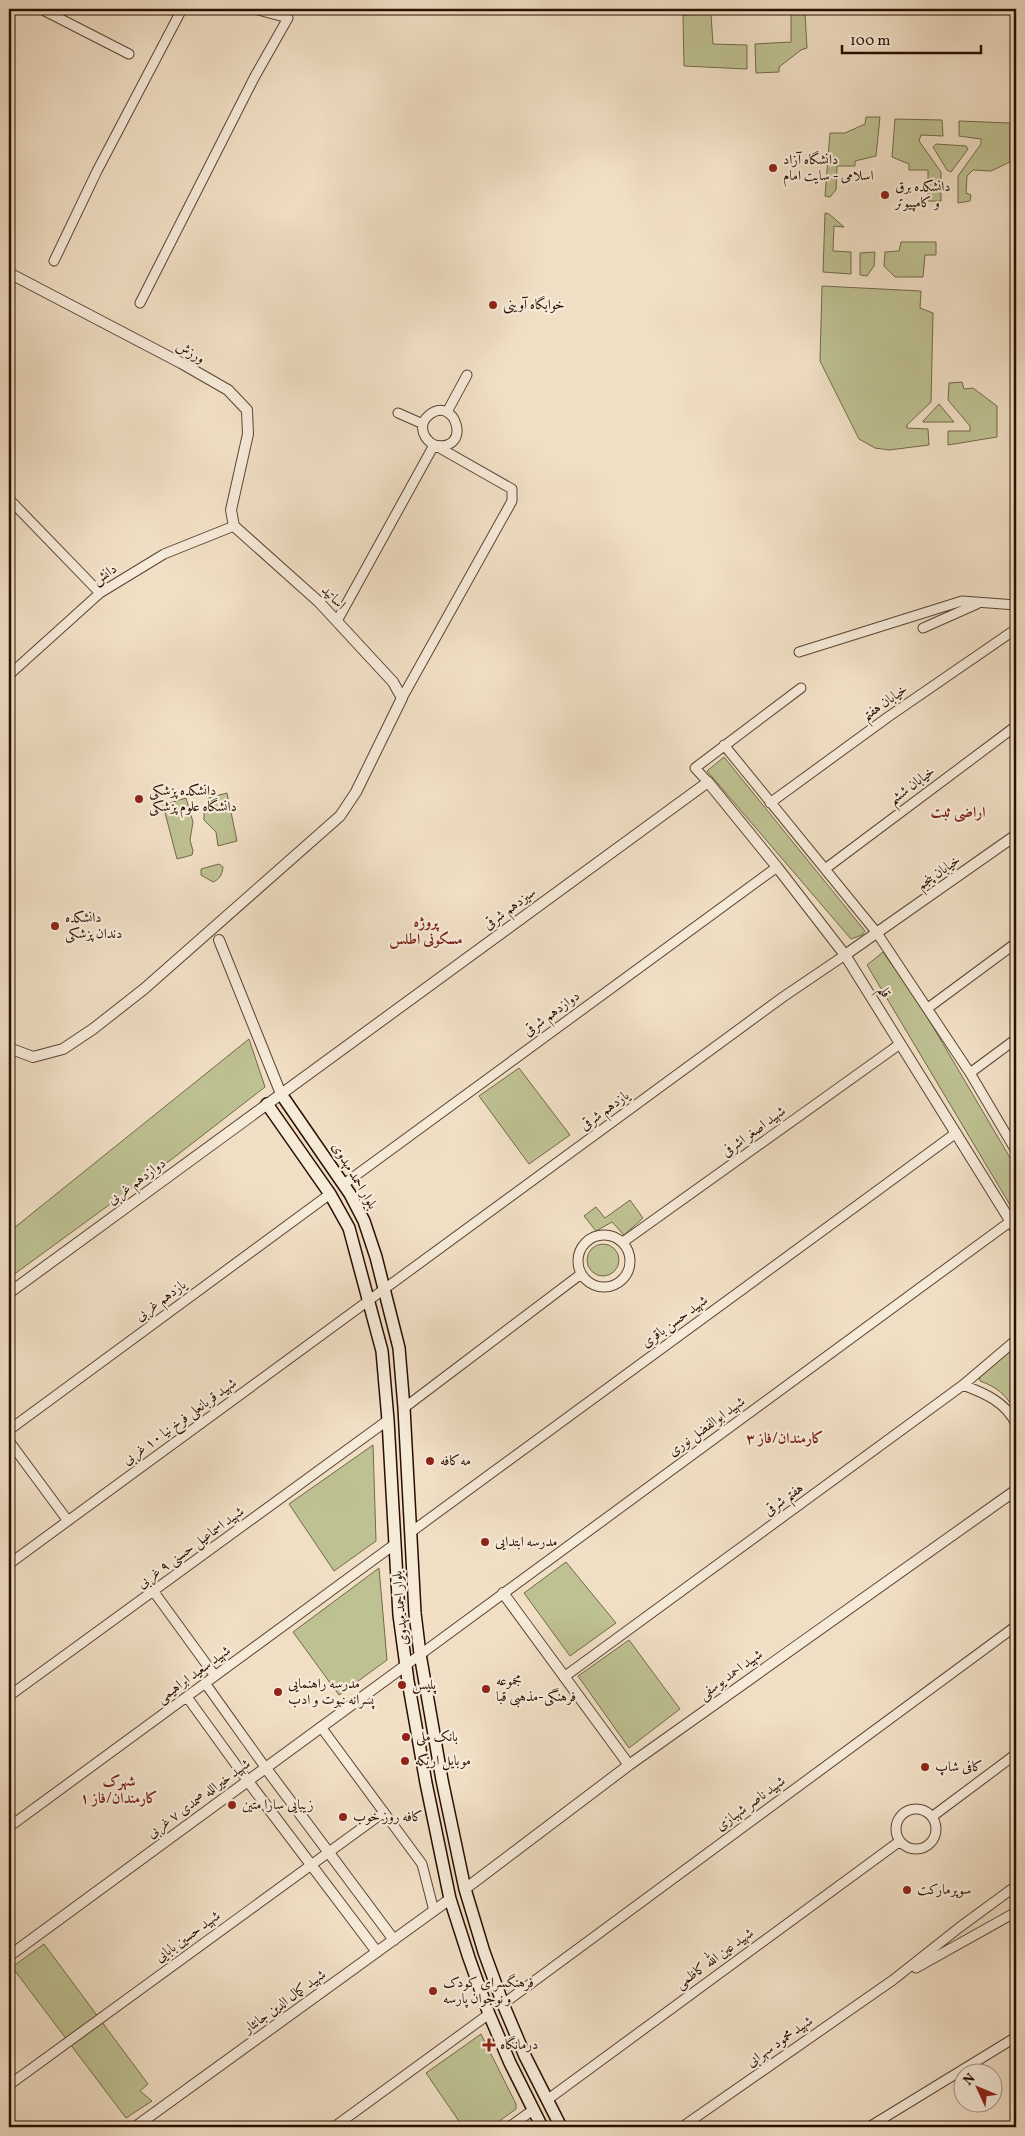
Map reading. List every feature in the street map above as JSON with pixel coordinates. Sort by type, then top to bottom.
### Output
[{"type":"main road","name":"بلوار احمد مهدوی","points":[[280,1094],[344,1184],[364,1221],[376,1257],[399,1348],[420,1654],[442,1780],[465,1888],[484,1952],[503,2004],[561,2127]]},
{"type":"main road","name":"بلوار احمد مهدوی","points":[[267,1104],[330,1194],[348,1228],[382,1351],[388,1420],[399,1615],[426,1783],[450,1899],[489,2014],[542,2127]]},
{"type":"main road","points":[[450,1899],[465,1888]]},
{"type":"main road","points":[[533,2110],[547,2100]]},
{"type":"street","points":[[41,9],[129,54]]},
{"type":"street","points":[[54,260],[97,171],[182,9]]},
{"type":"street","points":[[255,9],[288,18]]},
{"type":"street","points":[[279,9],[288,18]]},
{"type":"street","points":[[140,303],[254,78],[288,18]]},
{"type":"street","name":"ورزش","points":[[9,273],[181,363],[228,390],[248,410],[248,434],[231,510],[234,526]]},
{"type":"street","points":[[446,412],[467,376]]},
{"type":"street","points":[[9,1048],[33,1057],[62,1049],[93,1029],[144,990],[340,816],[356,792],[402,698],[512,501],[512,489],[434,445],[425,437],[423,424],[432,413],[446,412],[451,415],[457,424],[457,435],[445,446],[434,445]]},
{"type":"street","points":[[398,413],[423,424]]},
{"type":"street","points":[[337,621],[434,445]]},
{"type":"street","points":[[9,500],[100,593]]},
{"type":"street","name":"دانش","points":[[9,675],[100,593],[164,554],[234,526]]},
{"type":"street","name":"اساتید","points":[[234,526],[319,602],[393,682],[402,698]]},
{"type":"street","points":[[798,652],[962,601],[1016,605]]},
{"type":"street","points":[[923,628],[979,602]]},
{"type":"street","name":"خیابان هفتم","points":[[770,803],[1016,629]]},
{"type":"street","points":[[708,782],[695,768],[801,688]]},
{"type":"street","name":"خیابان ششم","points":[[825,869],[1016,726]]},
{"type":"street","points":[[724,745],[877,933],[970,1073],[1015,1147]]},
{"type":"street","name":"قلم","points":[[708,782],[778,866],[845,955],[1014,1226]]},
{"type":"street","name":"سیزدهم شرقی","points":[[280,1094],[708,782]]},
{"type":"street","name":"خیابان پنجم","points":[[845,955],[1016,835]]},
{"type":"street","name":"دوازدهم شرقی","points":[[344,1184],[778,866]]},
{"type":"street","points":[[220,940],[280,1094]]},
{"type":"street","points":[[928,1008],[1016,943]]},
{"type":"street","name":"یازدهم شرقی","points":[[368,1301],[783,997],[845,955]]},
{"type":"street","points":[[9,1039],[19,1053]]},
{"type":"street","points":[[970,1073],[1016,1040]]},
{"type":"street","name":"شهید اصغر اشرفی","points":[[623,1242],[900,1044]]},
{"type":"street","name":"دوازدهم غربی","points":[[9,1293],[280,1094]]},
{"type":"street","name":"شهید حسن باقری","points":[[411,1532],[956,1133]]},
{"type":"street","name":"یازدهم غربی","points":[[9,1430],[330,1194]]},
{"type":"street","name":"شهید ابوالفضل نوری","points":[[406,1665],[503,1593],[1014,1226]]},
{"type":"street","points":[[604,1234],[611,1235],[623,1242],[630,1254],[631,1261],[627,1274],[617,1284],[604,1287],[597,1286],[591,1284],[581,1274],[578,1268],[579,1254],[591,1238],[604,1234]]},
{"type":"street","points":[[404,1408],[581,1274]]},
{"type":"street","name":"شهید قربانعلی فرخ نیا ۱۰ غربی","points":[[9,1564],[368,1301]]},
{"type":"street","name":"هفتم شرقی","points":[[564,1677],[963,1386],[1016,1340]]},
{"type":"street","points":[[963,1386],[984,1392],[998,1402],[1016,1424]]},
{"type":"street","name":"شهید اسماعیل حسنی ۹ غربی","points":[[9,1696],[388,1420]]},
{"type":"street","points":[[9,1441],[68,1521]]},
{"type":"street","name":"شهید احمد یوسفی","points":[[465,1888],[628,1765],[1016,1490]]},
{"type":"street","name":"شهید سعید ابراهیمی","points":[[9,1827],[395,1544]]},
{"type":"street","points":[[154,1592],[215,1676]]},
{"type":"street","points":[[503,1593],[628,1765]]},
{"type":"street","name":"شهید ناصر شهبازی","points":[[503,2004],[1016,1626]]},
{"type":"street","name":"شهید خیرالله صمدی ۷ غربی","points":[[9,1956],[406,1665]]},
{"type":"street","points":[[205,1683],[394,1940]]},
{"type":"street","points":[[187,1696],[310,1865],[377,1952]]},
{"type":"street","points":[[320,1728],[422,1864],[434,1911]]},
{"type":"street","points":[[933,1816],[1016,1754]]},
{"type":"street","points":[[919,1808],[933,1816],[936,1832],[928,1845],[913,1849],[900,1841],[896,1826],[904,1812],[919,1808]]},
{"type":"street","name":"شهید حسین بابایی","points":[[9,2085],[384,1812]]},
{"type":"street","name":"شهید عین الله کاظمی","points":[[547,2100],[900,1841]]},
{"type":"street","name":"شهید محمود سهرابی","points":[[682,2127],[894,1980],[960,1927],[1016,1886]]},
{"type":"street","name":"شهید کمال الدین جانثار","points":[[135,2127],[450,1899]]},
{"type":"street","name":"شهید محمود سهرابی","points":[[894,1980],[1016,1912]]},
{"type":"street","points":[[960,1927],[960,1936],[968,1939]]},
{"type":"street","points":[[334,2127],[489,2014]]},
{"type":"street","points":[[869,2127],[1016,2037]]},
{"type":"street","points":[[509,2127],[533,2110]]},
{"type":"green space","points":[[805,13],[807,48],[801,50],[779,67],[779,72],[756,73],[755,44],[791,42],[791,14]]},
{"type":"green space","points":[[711,14],[713,44],[747,45],[747,69],[684,66],[683,15]]},
{"type":"green space","points":[[866,117],[880,117],[876,156],[855,161],[855,166],[837,166],[836,190],[830,197],[825,196],[830,133],[845,133],[865,124]]},
{"type":"green space","points":[[895,119],[942,120],[943,136],[921,135],[919,141],[941,172],[941,201],[928,201],[928,170],[909,170],[909,164],[892,157]]},
{"type":"green space","points":[[959,121],[1010,123],[1010,162],[991,171],[973,170],[967,176],[966,193],[971,195],[970,201],[958,203],[958,176],[981,144],[981,139],[959,136]]},
{"type":"green space","points":[[936,144],[966,146],[968,149],[951,172],[947,170],[933,147]]},
{"type":"green space","points":[[825,213],[829,214],[844,227],[834,226],[833,251],[851,252],[851,274],[823,272]]},
{"type":"green space","points":[[901,242],[936,242],[936,255],[925,255],[923,277],[895,277],[884,266],[885,252],[899,251]]},
{"type":"green space","points":[[875,252],[874,266],[867,276],[860,275],[860,253]]},
{"type":"green space","points":[[822,286],[921,291],[920,308],[933,313],[931,402],[907,425],[907,428],[928,429],[929,445],[889,450],[875,448],[859,439],[820,361]]},
{"type":"green space","points":[[962,382],[964,389],[973,388],[997,406],[997,437],[948,445],[948,431],[970,431],[970,426],[948,400],[949,383]]},
{"type":"green space","points":[[939,404],[954,422],[923,422],[923,421]]},
{"type":"green space","points":[[724,757],[865,931],[862,935],[851,939],[707,771]]},
{"type":"green space","points":[[227,793],[237,841],[218,846],[216,832],[204,820],[204,810],[209,806],[208,798]]},
{"type":"green space","points":[[186,798],[193,822],[190,840],[193,851],[192,855],[177,859],[163,805]]},
{"type":"green space","points":[[219,864],[223,867],[223,870],[215,881],[213,882],[201,875],[201,869]]},
{"type":"green space","points":[[883,952],[919,1003],[1016,1168],[1016,1215],[867,965]]},
{"type":"green space","points":[[249,1039],[265,1087],[172,1159],[9,1278],[9,1232]]},
{"type":"green space","points":[[519,1068],[570,1135],[529,1164],[479,1096]]},
{"type":"green space","points":[[630,1200],[643,1218],[624,1235],[612,1222],[596,1231],[584,1216],[596,1207],[605,1218]]},
{"type":"green space","points":[[603,1244],[609,1245],[614,1249],[618,1254],[618,1266],[614,1271],[609,1275],[603,1276],[597,1275],[592,1271],[588,1266],[587,1260],[588,1254],[592,1249],[597,1245]]},
{"type":"green space","points":[[1016,1347],[1015,1410],[1000,1392],[980,1381],[979,1375]]},
{"type":"green space","points":[[373,1445],[376,1541],[334,1571],[289,1504]]},
{"type":"green space","points":[[566,1562],[616,1623],[570,1656],[524,1593]]},
{"type":"green space","points":[[379,1568],[387,1660],[339,1695],[293,1632]]},
{"type":"green space","points":[[629,1640],[680,1709],[629,1748],[578,1676]]},
{"type":"green space","points":[[44,1944],[148,2084],[140,2091],[152,2101],[126,2118],[12,1967]]},
{"type":"green space","points":[[481,2034],[516,2104],[516,2109],[491,2127],[463,2127],[426,2073]]},
{"type":"place","name":"دانشگاه آزاد اسلامی - سایت امام","points":[[773,168]]},
{"type":"place","name":"دانشکده برق و کامپیوتر","points":[[885,195]]},
{"type":"place","name":"خوابگاه آوینی","points":[[493,305]]},
{"type":"place","name":"دانشکده پزشکی دانشگاه علوم پزشکی","points":[[139,799]]},
{"type":"place","name":"دانشکده دندان پزشکی","points":[[55,926]]},
{"type":"place","name":"مه‌کافه","points":[[430,1461]]},
{"type":"place","name":"مدرسه ابتدایی","points":[[485,1542]]},
{"type":"place","name":"پلیس","points":[[402,1685]]},
{"type":"place","name":"مجموعه فرهنگی-مذهبی قبا","points":[[486,1689]]},
{"type":"place","name":"مدرسه راهنمایی پسرانه نبوت و ادب","points":[[278,1692]]},
{"type":"place","name":"بانک ملی","points":[[406,1737]]},
{"type":"place","name":"موبایل اریکه","points":[[405,1761]]},
{"type":"place","name":"کافی شاپ","points":[[925,1767]]},
{"type":"place","name":"زیبایی سارا متین","points":[[232,1805]]},
{"type":"place","name":"کافه روز خوب","points":[[343,1817]]},
{"type":"place","name":"سوپرمارکت","points":[[907,1890]]},
{"type":"place","name":"فرهنگسرای کودک و نوجوان پارسه","points":[[433,1991]]},
{"type":"place","name":"درمانگاه","points":[[489,2045]]},
{"type":"district","name":"اراضی ثبت","points":[[958,813]]},
{"type":"district","name":"پروژه مسکونی اطلس","points":[[426,932]]},
{"type":"district","name":"کارمندان/فاز ۳","points":[[785,1439]]},
{"type":"district","name":"شهرک کارمندان/فاز ۱","points":[[119,1790]]}]
